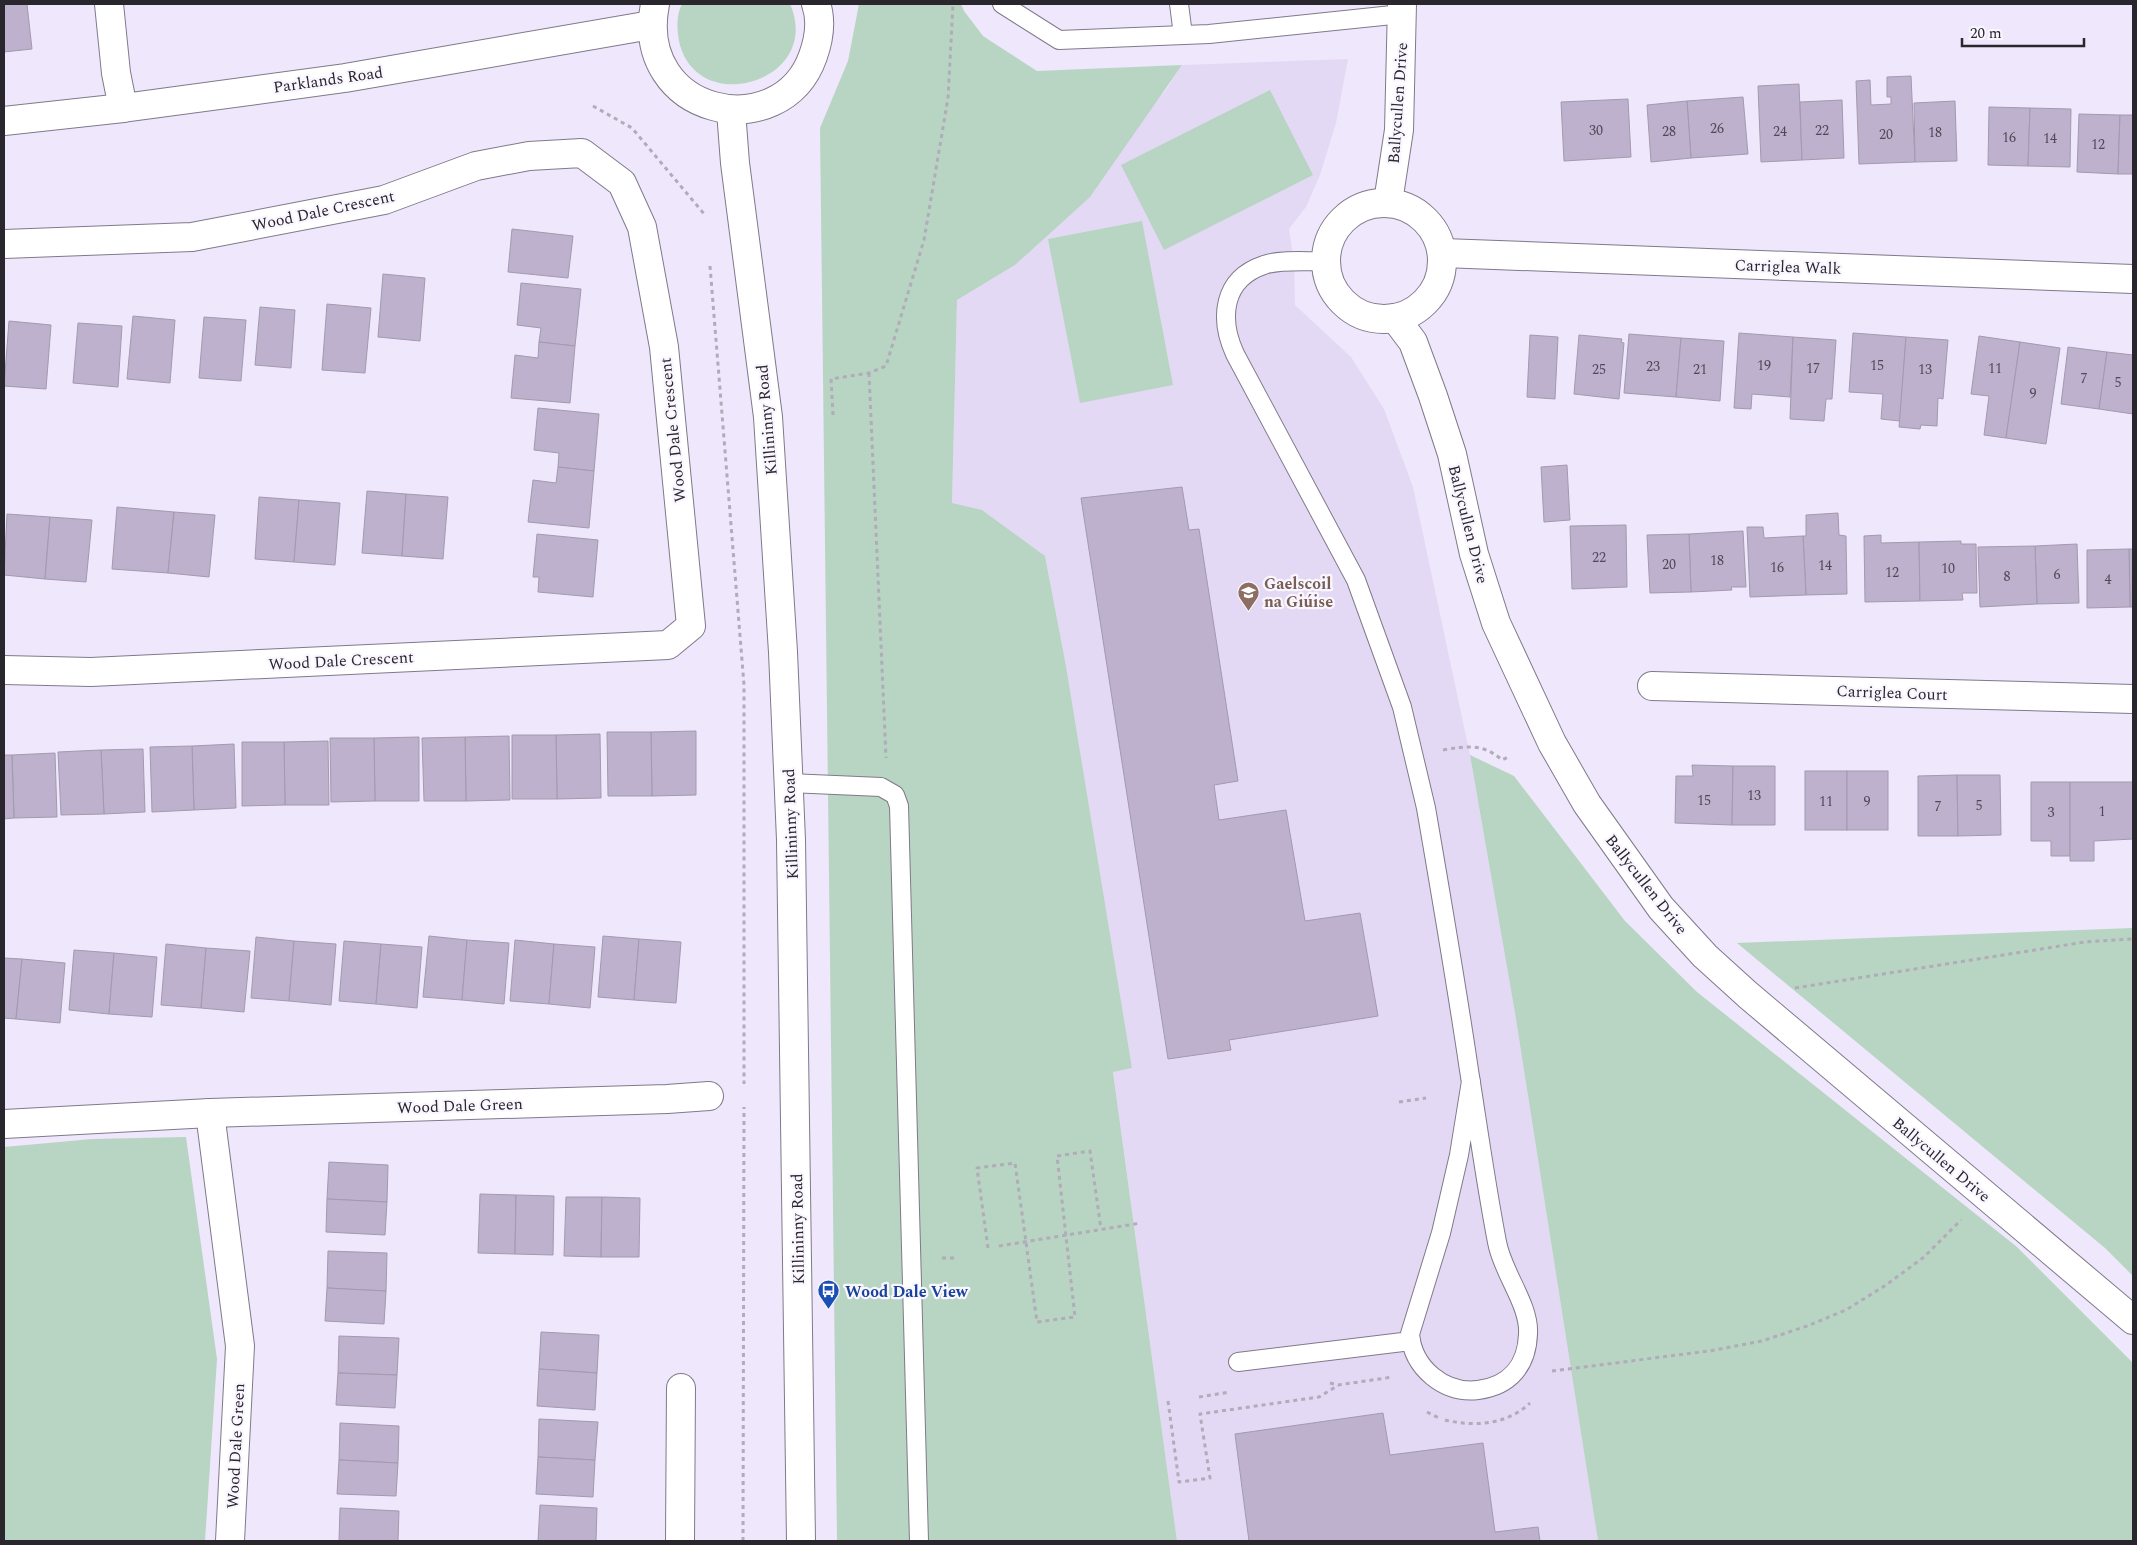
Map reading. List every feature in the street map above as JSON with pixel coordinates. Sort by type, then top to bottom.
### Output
[{"type":"street","points":[[109,4],[122,108]]},
{"type":"street","points":[[653,14],[655,52],[668,77],[689,96],[714,107],[731,110],[768,103],[792,88],[810,66],[819,40],[819,12],[816,4]]},
{"type":"street","name":"Ballycullen Drive","points":[[1388,202],[1399,130],[1402,9]]},
{"type":"street","name":"Parklands Road","points":[[4,120],[122,108],[345,78],[653,14]]},
{"type":"street","name":"Killininny Road","points":[[731,110],[734,163],[768,417],[789,783],[801,1541]]},
{"type":"street","name":"Wood Dale Crescent","points":[[4,244],[192,237],[384,200],[476,166],[529,156],[582,153],[622,183],[642,227],[664,347],[691,626],[668,645],[91,672],[4,670]]},
{"type":"street","points":[[1388,202],[1408,206],[1425,218],[1436,234],[1443,253],[1442,271],[1436,287],[1426,302],[1412,312],[1396,318],[1377,319],[1359,314],[1343,303],[1332,288],[1326,270],[1326,252],[1331,236],[1341,221],[1354,209],[1371,203],[1388,202]]},
{"type":"street","name":"Carriglea Walk","points":[[1443,253],[2133,279]]},
{"type":"street","name":"Ballycullen Drive","points":[[1396,318],[1413,342],[1433,396],[1452,454],[1474,554],[1496,623],[1542,725],[1587,804],[1661,908],[1705,956],[1763,1008],[2133,1320]]},
{"type":"street","name":"Carriglea Court","points":[[1652,686],[2133,699]]},
{"type":"street","name":"Wood Dale Green","points":[[4,1124],[210,1113],[667,1099],[709,1096]]},
{"type":"street","name":"Wood Dale Green","points":[[210,1113],[240,1346],[230,1541]]},
{"type":"street","points":[[680,1541],[681,1388]]},
{"type":"lane","points":[[1002,4],[1059,40],[1183,35],[1402,9]]},
{"type":"lane","points":[[1179,4],[1183,35]]},
{"type":"lane","points":[[1326,260],[1266,264],[1253,270],[1241,278],[1229,294],[1225,318],[1229,341],[1356,580],[1402,707],[1426,808],[1471,1081],[1497,1244],[1510,1282],[1522,1303],[1528,1331],[1524,1358],[1515,1374],[1495,1386],[1474,1390],[1442,1384],[1419,1362],[1411,1341],[1414,1321],[1440,1233],[1459,1155],[1471,1081]]},
{"type":"lane","points":[[789,783],[881,787],[895,794],[899,806],[919,1541]]},
{"type":"lane","points":[[1238,1362],[1411,1341]]},
{"type":"path","points":[[833,415],[831,379],[869,373],[886,366],[924,240],[948,98],[953,4]]},
{"type":"path","points":[[592,106],[632,128],[706,216]]},
{"type":"path","points":[[710,264],[744,686],[744,1087]]},
{"type":"path","points":[[869,373],[886,761]]},
{"type":"path","points":[[1441,750],[1476,746],[1492,751],[1502,760],[1508,757]]},
{"type":"path","points":[[1787,989],[2085,942],[2133,939]]},
{"type":"path","points":[[743,1541],[744,1097]]},
{"type":"path","points":[[1399,1102],[1426,1098]]},
{"type":"path","points":[[988,1248],[977,1168],[1014,1163],[1037,1322],[1075,1317],[1057,1156],[1090,1151],[1101,1229]]},
{"type":"path","points":[[1548,1378],[1552,1371],[1662,1358],[1762,1340],[1846,1310],[1886,1285],[1924,1257],[1968,1215],[1984,1193]]},
{"type":"path","points":[[999,1246],[1141,1223]]},
{"type":"path","points":[[1374,1380],[1394,1377],[1398,1381]]},
{"type":"path","points":[[1168,1401],[1179,1482],[1210,1478],[1200,1414],[1319,1397],[1338,1385]]},
{"type":"path","points":[[1199,1397],[1231,1392]]},
{"type":"path","points":[[1424,1409],[1429,1414],[1445,1420],[1464,1424],[1482,1424],[1502,1420],[1524,1409],[1534,1399]]},
{"type":"shaded area","name":"Gaelscoil na Giúise","points":[[1348,59],[1336,123],[1320,175],[1306,207],[1289,229],[1294,262],[1295,305],[1351,357],[1384,409],[1413,487],[1470,755],[1515,1013],[1598,1541],[1177,1541],[1113,1071],[1132,1068],[1066,666],[1045,556],[982,510],[952,504],[957,300],[1015,265],[1165,91],[1182,65]]},
{"type":"green space","points":[[682,4],[790,4],[796,31],[789,53],[774,70],[754,81],[731,84],[708,79],[690,65],[679,41],[678,22]]},
{"type":"green space","points":[[859,4],[961,4],[983,36],[1037,71],[1182,65],[1090,197],[1015,265],[957,300],[952,503],[982,510],[1045,556],[1066,666],[1132,1068],[1113,1072],[1177,1541],[837,1541],[820,128],[848,61]]},
{"type":"green space","points":[[1270,90],[1313,175],[1164,250],[1121,165]]},
{"type":"green space","points":[[1142,221],[1173,385],[1080,403],[1048,239]]},
{"type":"green space","points":[[1470,755],[1514,776],[1625,921],[1697,992],[2017,1247],[2133,1363],[2133,1541],[1598,1541],[1515,1013]]},
{"type":"green space","points":[[2133,928],[2133,1276],[2105,1248],[1737,943]]},
{"type":"green space","points":[[186,1137],[217,1359],[205,1541],[4,1541],[4,1147],[92,1139]]},
{"type":"building","points":[[4,4],[27,4],[32,49],[4,52]]},
{"type":"building","points":[[1911,76],[1915,162],[1859,164],[1856,81],[1870,80],[1871,105],[1891,104],[1891,97],[1887,97],[1887,77]]},
{"type":"building","points":[[1799,84],[1802,160],[1761,162],[1758,86]]},
{"type":"building","points":[[1743,97],[1748,154],[1691,158],[1687,101]]},
{"type":"building","points":[[1628,99],[1631,157],[1564,161],[1561,102]]},
{"type":"building","points":[[1842,100],[1844,158],[1802,160],[1800,102]]},
{"type":"building","points":[[1687,101],[1691,158],[1651,162],[1647,105]]},
{"type":"building","points":[[1955,101],[1957,161],[1915,162],[1914,103]]},
{"type":"building","points":[[1989,107],[2030,108],[2028,166],[1988,165]]},
{"type":"building","points":[[2030,108],[2071,109],[2070,167],[2028,166]]},
{"type":"building","points":[[2079,114],[2120,115],[2118,174],[2077,172]]},
{"type":"building","points":[[2120,115],[2133,115],[2133,174],[2118,174]]},
{"type":"building","points":[[512,229],[573,236],[568,278],[508,272]]},
{"type":"building","points":[[383,274],[425,278],[420,341],[378,337]]},
{"type":"building","points":[[521,283],[581,289],[575,346],[539,342],[541,328],[517,325]]},
{"type":"building","points":[[327,304],[371,308],[365,373],[322,370]]},
{"type":"building","points":[[260,307],[295,310],[291,368],[255,365]]},
{"type":"building","points":[[133,316],[175,320],[170,383],[127,379]]},
{"type":"building","points":[[204,317],[246,320],[241,381],[199,378]]},
{"type":"building","points":[[9,321],[51,325],[46,389],[4,386]]},
{"type":"building","points":[[78,323],[122,326],[118,387],[73,383]]},
{"type":"building","points":[[1739,333],[1793,337],[1790,397],[1752,394],[1751,409],[1734,408]]},
{"type":"building","points":[[1853,333],[1906,337],[1900,421],[1881,419],[1883,394],[1849,392]]},
{"type":"building","points":[[1629,334],[1681,338],[1676,397],[1624,393]]},
{"type":"building","points":[[1530,335],[1558,337],[1555,399],[1527,397]]},
{"type":"building","points":[[1579,335],[1622,339],[1621,342],[1624,343],[1619,399],[1574,394]]},
{"type":"building","points":[[1979,336],[2020,342],[2006,438],[1984,435],[1989,396],[1971,394]]},
{"type":"building","points":[[1793,337],[1836,340],[1832,399],[1826,399],[1824,421],[1790,419]]},
{"type":"building","points":[[1906,337],[1948,340],[1943,399],[1938,398],[1937,426],[1921,425],[1920,429],[1899,427]]},
{"type":"building","points":[[1681,338],[1724,341],[1720,401],[1676,397]]},
{"type":"building","points":[[539,342],[575,346],[570,403],[511,398],[515,355],[538,358]]},
{"type":"building","points":[[2020,342],[2060,348],[2046,444],[2006,438]]},
{"type":"building","points":[[2068,347],[2107,352],[2099,409],[2061,404]]},
{"type":"building","points":[[2107,352],[2133,355],[2133,414],[2099,409]]},
{"type":"building","points":[[538,408],[599,414],[594,471],[558,467],[559,453],[534,450]]},
{"type":"building","points":[[1567,465],[1570,520],[1544,522],[1541,467]]},
{"type":"building","points":[[558,467],[594,471],[589,528],[528,522],[533,480],[556,483]]},
{"type":"building","points":[[1182,487],[1189,530],[1199,529],[1238,781],[1214,785],[1219,820],[1286,810],[1305,921],[1360,913],[1378,1016],[1229,1040],[1231,1050],[1168,1059],[1081,498]]},
{"type":"building","points":[[367,491],[406,494],[402,556],[362,553]]},
{"type":"building","points":[[406,494],[448,497],[443,559],[402,556]]},
{"type":"building","points":[[259,497],[299,500],[294,562],[255,559]]},
{"type":"building","points":[[299,500],[340,503],[335,565],[294,562]]},
{"type":"building","points":[[117,507],[174,512],[168,573],[112,569]]},
{"type":"building","points":[[174,512],[215,515],[209,577],[168,573]]},
{"type":"building","points":[[1838,513],[1839,535],[1846,536],[1847,594],[1806,595],[1803,536],[1806,536],[1806,515]]},
{"type":"building","points":[[7,514],[50,517],[45,579],[4,575]]},
{"type":"building","points":[[50,517],[92,520],[86,582],[45,579]]},
{"type":"building","points":[[1626,525],[1627,587],[1572,589],[1570,526]]},
{"type":"building","points":[[1747,527],[1763,527],[1764,538],[1803,536],[1806,595],[1750,597]]},
{"type":"building","points":[[1743,531],[1746,587],[1731,587],[1732,590],[1691,592],[1689,534]]},
{"type":"building","points":[[537,534],[598,540],[593,597],[538,592],[539,577],[533,577]]},
{"type":"building","points":[[1689,534],[1691,592],[1650,593],[1647,535]]},
{"type":"building","points":[[1881,535],[1881,543],[1919,542],[1920,601],[1865,602],[1864,536]]},
{"type":"building","points":[[1961,541],[1961,544],[1976,544],[1977,593],[1962,593],[1963,600],[1920,601],[1919,542]]},
{"type":"building","points":[[2077,544],[2079,603],[2037,604],[2035,546]]},
{"type":"building","points":[[2035,546],[2037,604],[1980,607],[1978,547]]},
{"type":"building","points":[[2129,549],[2133,549],[2133,607],[2130,607]]},
{"type":"building","points":[[2129,549],[2130,607],[2087,608],[2087,550]]},
{"type":"building","points":[[696,731],[696,795],[652,796],[651,732]]},
{"type":"building","points":[[607,732],[651,732],[652,796],[608,796]]},
{"type":"building","points":[[600,734],[601,798],[557,799],[556,735]]},
{"type":"building","points":[[512,735],[556,735],[557,799],[512,799]]},
{"type":"building","points":[[509,736],[510,800],[466,801],[465,737]]},
{"type":"building","points":[[419,737],[419,801],[375,801],[374,738]]},
{"type":"building","points":[[465,737],[466,801],[424,801],[422,738]]},
{"type":"building","points":[[330,738],[374,738],[375,801],[331,802]]},
{"type":"building","points":[[328,741],[329,805],[285,805],[284,742]]},
{"type":"building","points":[[242,742],[284,742],[285,805],[242,806]]},
{"type":"building","points":[[234,744],[236,808],[194,810],[192,746]]},
{"type":"building","points":[[192,746],[194,810],[152,812],[150,747]]},
{"type":"building","points":[[143,749],[145,812],[104,814],[101,750]]},
{"type":"building","points":[[101,750],[104,814],[61,815],[58,752]]},
{"type":"building","points":[[55,753],[57,817],[14,818],[12,755]]},
{"type":"building","points":[[4,755],[12,755],[14,818],[4,819]]},
{"type":"building","points":[[1692,765],[1733,766],[1732,825],[1675,823],[1676,776],[1693,776]]},
{"type":"building","points":[[1733,766],[1775,766],[1775,825],[1732,825]]},
{"type":"building","points":[[1805,771],[1847,771],[1847,830],[1805,830]]},
{"type":"building","points":[[1847,771],[1888,771],[1888,830],[1847,830]]},
{"type":"building","points":[[1957,775],[1958,836],[1918,836],[1918,776]]},
{"type":"building","points":[[1957,775],[2000,775],[2001,835],[1958,836]]},
{"type":"building","points":[[2031,782],[2070,782],[2070,856],[2051,856],[2051,841],[2031,841]]},
{"type":"building","points":[[2070,782],[2133,782],[2133,839],[2094,841],[2094,861],[2070,861]]},
{"type":"building","points":[[429,936],[467,940],[462,1000],[423,997]]},
{"type":"building","points":[[603,936],[639,939],[634,1000],[598,997]]},
{"type":"building","points":[[256,937],[294,941],[289,1001],[251,998]]},
{"type":"building","points":[[639,939],[681,942],[676,1003],[634,1000]]},
{"type":"building","points":[[467,940],[509,943],[504,1004],[462,1000]]},
{"type":"building","points":[[515,940],[554,944],[549,1004],[510,1001]]},
{"type":"building","points":[[294,941],[336,944],[331,1005],[289,1001]]},
{"type":"building","points":[[344,941],[381,944],[376,1004],[339,1001]]},
{"type":"building","points":[[166,944],[206,948],[201,1008],[161,1005]]},
{"type":"building","points":[[381,944],[422,947],[417,1008],[376,1004]]},
{"type":"building","points":[[554,944],[595,947],[590,1008],[549,1004]]},
{"type":"building","points":[[206,948],[250,951],[244,1012],[201,1008]]},
{"type":"building","points":[[74,950],[114,953],[109,1014],[69,1010]]},
{"type":"building","points":[[114,953],[157,957],[152,1017],[109,1014]]},
{"type":"building","points":[[4,958],[22,959],[16,1019],[4,1018]]},
{"type":"building","points":[[22,959],[65,963],[60,1023],[16,1019]]},
{"type":"building","points":[[329,1162],[388,1165],[387,1202],[327,1199]]},
{"type":"building","points":[[480,1194],[516,1195],[515,1254],[478,1253]]},
{"type":"building","points":[[516,1195],[554,1196],[553,1255],[515,1254]]},
{"type":"building","points":[[566,1197],[602,1197],[601,1257],[564,1256]]},
{"type":"building","points":[[602,1197],[640,1198],[639,1257],[601,1257]]},
{"type":"building","points":[[327,1199],[387,1202],[385,1235],[326,1232]]},
{"type":"building","points":[[328,1251],[387,1253],[386,1291],[327,1288]]},
{"type":"building","points":[[327,1288],[386,1291],[384,1324],[325,1321]]},
{"type":"building","points":[[541,1332],[599,1335],[597,1373],[539,1369]]},
{"type":"building","points":[[339,1336],[399,1338],[397,1375],[338,1373]]},
{"type":"building","points":[[539,1369],[597,1373],[595,1410],[537,1406]]},
{"type":"building","points":[[338,1373],[397,1375],[395,1408],[336,1405]]},
{"type":"building","points":[[1383,1413],[1390,1455],[1483,1443],[1495,1532],[1538,1527],[1540,1541],[1249,1541],[1235,1434]]},
{"type":"building","points":[[539,1419],[598,1422],[595,1460],[538,1457]]},
{"type":"building","points":[[340,1423],[399,1426],[398,1463],[339,1460]]},
{"type":"building","points":[[538,1457],[595,1460],[593,1497],[536,1494]]},
{"type":"building","points":[[339,1460],[398,1463],[396,1496],[337,1494]]},
{"type":"building","points":[[540,1505],[597,1508],[596,1541],[538,1541]]},
{"type":"building","points":[[340,1508],[399,1511],[398,1541],[339,1541]]},
{"type":"place","name":"Gaelscoil na Giúise","points":[[1248,611]]},
{"type":"place","name":"Wood Dale View","points":[[829,1310]]}]
